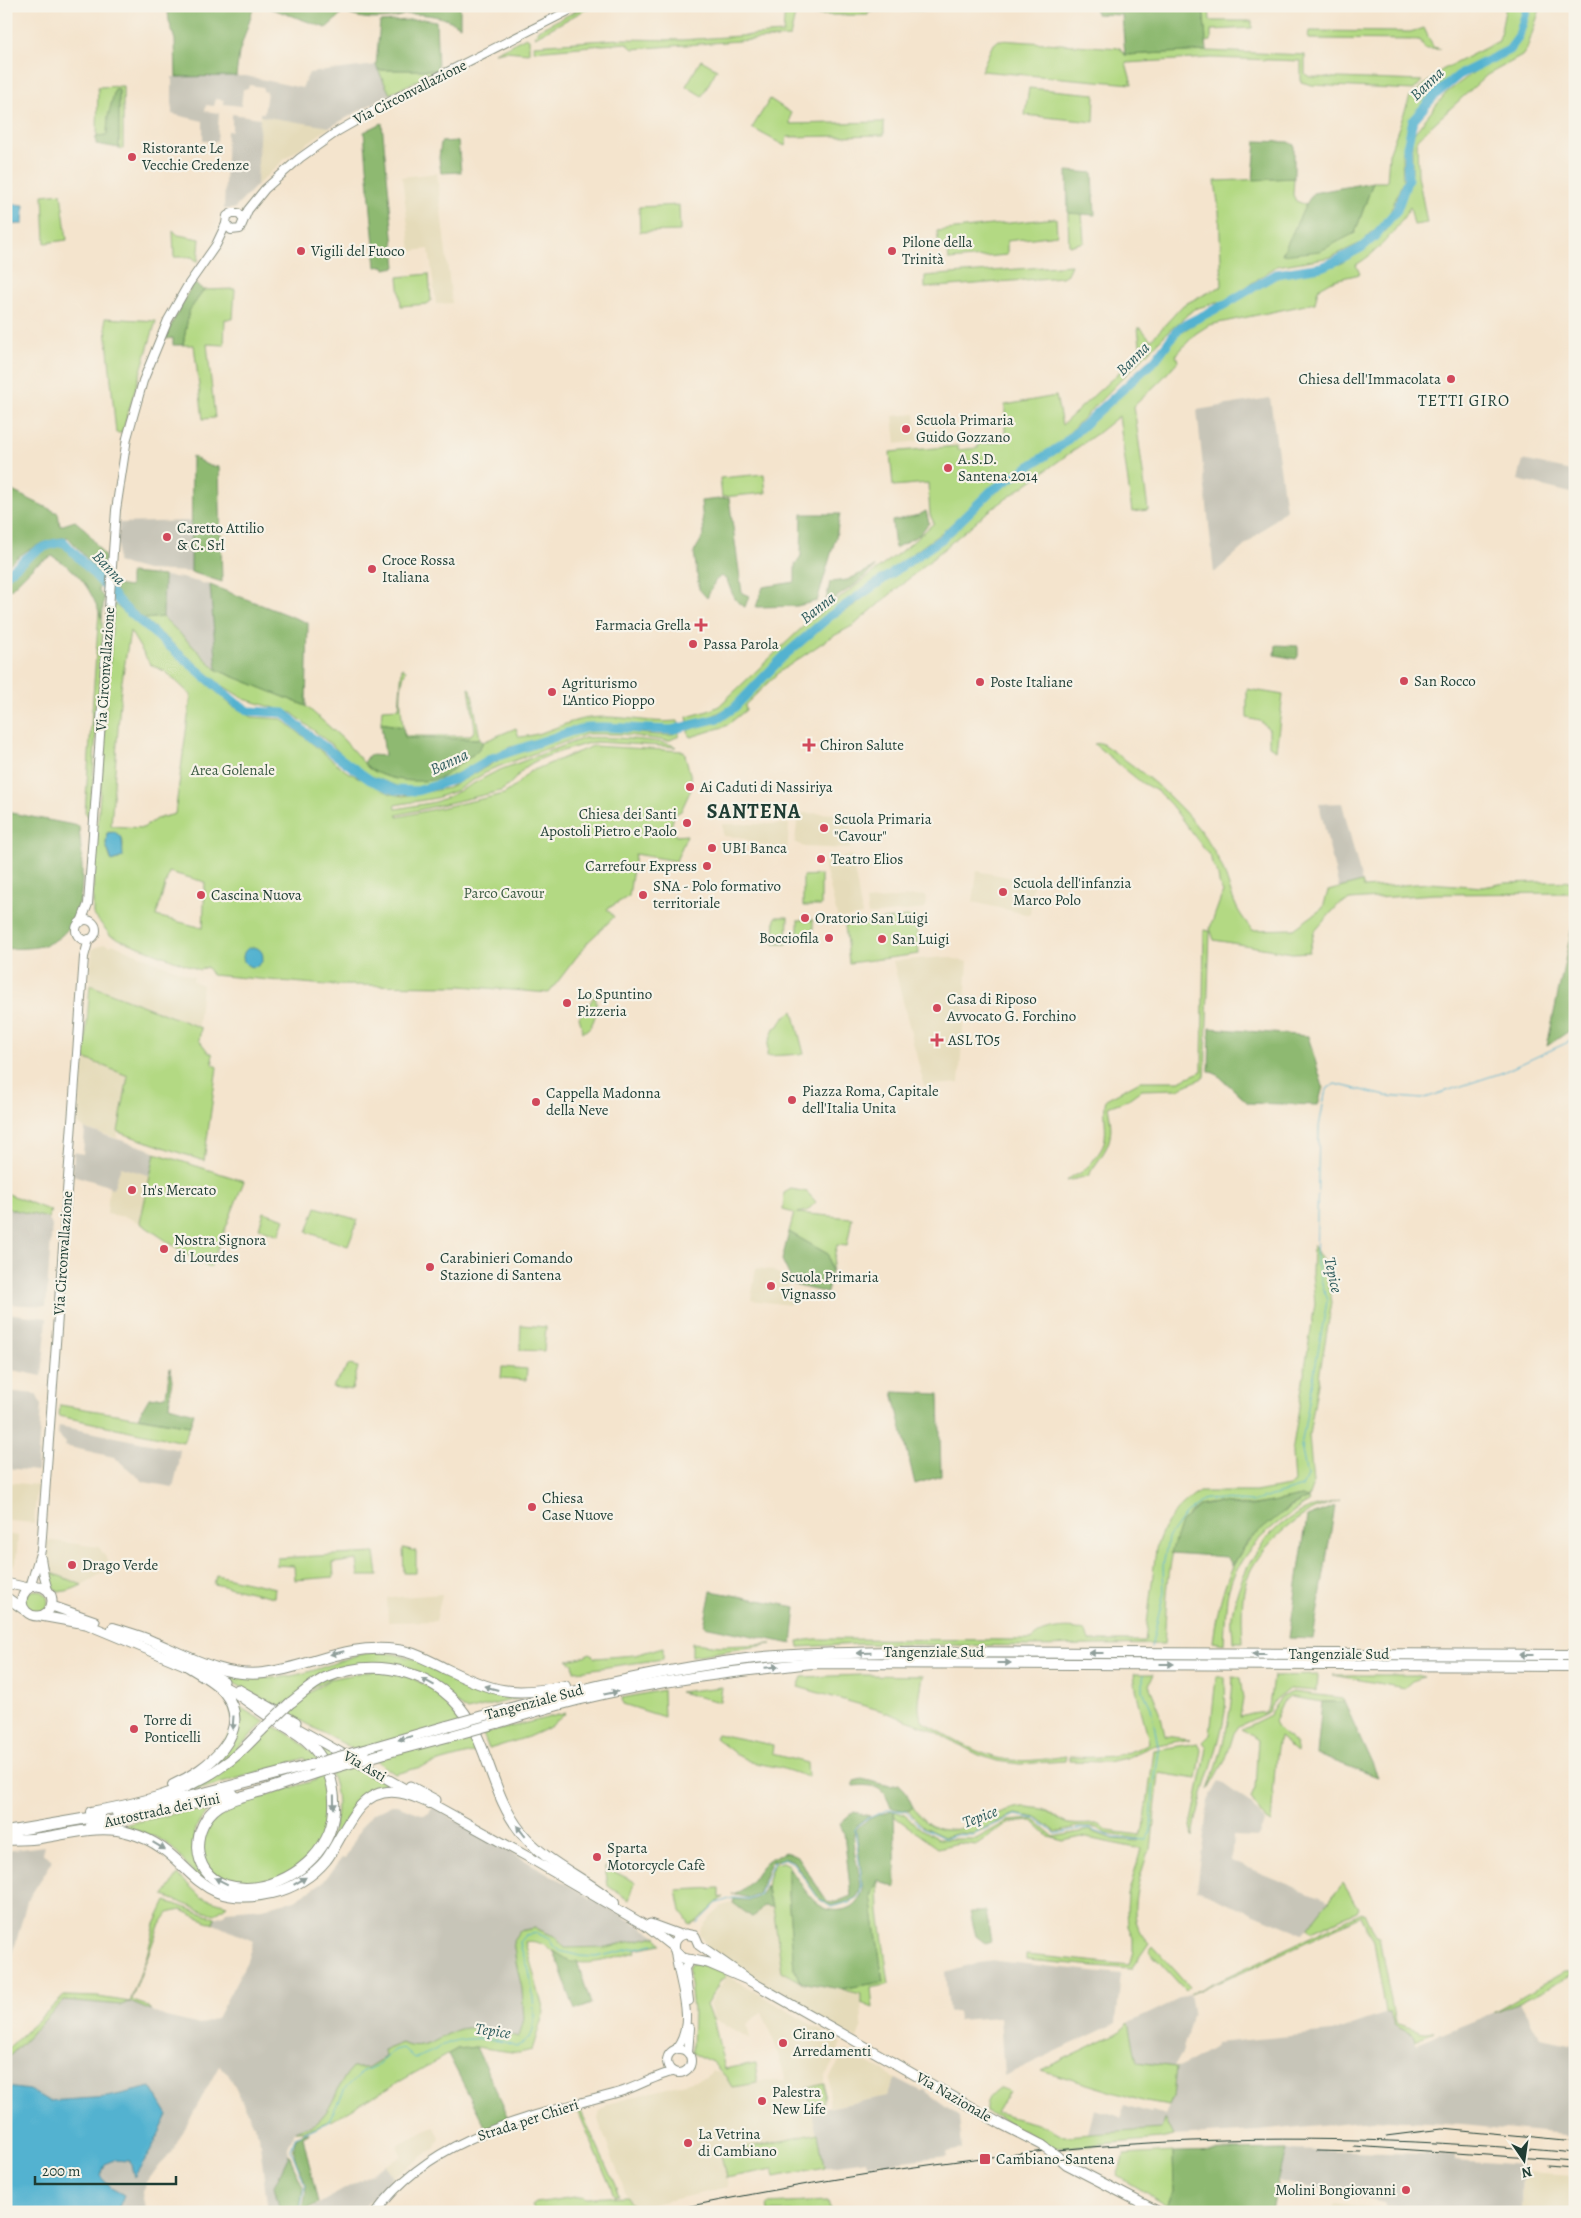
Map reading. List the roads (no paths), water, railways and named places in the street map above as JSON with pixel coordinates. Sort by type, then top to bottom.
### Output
[{"type":"highway","points":[[113,1628],[146,1639],[198,1661],[222,1669],[249,1674],[278,1670],[357,1649],[381,1648],[400,1650],[420,1656],[478,1685],[517,1693],[541,1691],[615,1676],[643,1675]]},
{"type":"highway","name":"Tangenziale Sud","points":[[311,1769],[385,1754],[490,1714],[573,1690],[643,1675],[756,1658],[890,1652],[1575,1655]]},
{"type":"highway","points":[[95,1812],[176,1784],[207,1765],[230,1739],[234,1718],[228,1698],[217,1685],[183,1663]]},
{"type":"highway","name":"Tangenziale Sud","points":[[311,1769],[364,1750],[450,1730],[497,1723],[576,1700],[637,1687],[699,1676],[814,1663],[1575,1666]]},
{"type":"highway","points":[[23,1829],[48,1820],[95,1812],[145,1800],[190,1785],[224,1766],[306,1690],[325,1678],[357,1669],[393,1668],[428,1680],[455,1702],[470,1721],[488,1761],[501,1798],[521,1832],[555,1863],[598,1889],[614,1903]]},
{"type":"highway","points":[[236,1693],[310,1744],[325,1764],[331,1779],[334,1810],[326,1839],[316,1854],[289,1876],[259,1886],[239,1887],[225,1885],[206,1871],[199,1856],[197,1840],[205,1820],[212,1812],[220,1805],[311,1769]]},
{"type":"highway","name":"Autostrada dei Vini","points":[[6,1832],[155,1805],[311,1769]]},
{"type":"highway","name":"Autostrada dei Vini","points":[[6,1839],[137,1816],[311,1769]]},
{"type":"highway","points":[[6,1839],[39,1838],[101,1829],[129,1832],[162,1847],[206,1888],[219,1894],[253,1897],[288,1888],[312,1874],[326,1860],[352,1816],[366,1800],[376,1795],[395,1792],[406,1793],[430,1803]]},
{"type":"main road","name":"Via Circonvallazione","points":[[235,213],[257,198],[300,158],[350,123],[578,6]]},
{"type":"main road","name":"Via Circonvallazione","points":[[243,219],[257,198]]},
{"type":"main road","points":[[235,213],[243,219],[242,228],[234,231],[226,224],[228,216],[235,213]]},
{"type":"main road","name":"Via Circonvallazione","points":[[92,922],[88,904],[119,483],[133,412],[151,359],[168,320],[188,285],[216,245],[226,224]]},
{"type":"main road","name":"Via Circonvallazione","points":[[216,245],[234,231]]},
{"type":"main road","name":"Via Circonvallazione","points":[[81,922],[88,904]]},
{"type":"main road","points":[[81,922],[92,922],[95,927],[95,933],[89,939],[79,937],[76,930],[81,922]]},
{"type":"main road","name":"Via Circonvallazione","points":[[79,937],[84,956]]},
{"type":"main road","name":"Via Circonvallazione","points":[[29,1587],[41,1550],[84,956],[89,939]]},
{"type":"main road","name":"Via Circonvallazione","points":[[41,1550],[44,1576],[48,1590]]},
{"type":"main road","points":[[9,1584],[25,1581],[35,1573]]},
{"type":"main road","points":[[6,1597],[30,1615],[41,1616],[48,1612],[52,1606],[52,1596],[48,1590],[40,1586],[29,1587],[9,1584]]},
{"type":"main road","points":[[23,1609],[22,1595],[29,1587]]},
{"type":"main road","name":"Via Asti","points":[[52,1606],[113,1628],[203,1669],[522,1848],[654,1926],[680,1935]]},
{"type":"main road","name":"Via Asti","points":[[41,1616],[86,1624],[183,1663],[430,1803],[528,1856],[638,1921],[674,1949]]},
{"type":"main road","name":"Via Nazionale","points":[[680,1935],[690,1934],[695,1936],[699,1945],[750,1981],[1001,2124],[1042,2145],[1066,2164],[1159,2212]]},
{"type":"main road","points":[[680,1935],[674,1943],[674,1949],[686,2017],[684,2034],[677,2048],[670,2052],[666,2063],[673,2072],[680,2073],[689,2068],[691,2062],[688,2053],[690,2008],[685,1968],[699,1951],[699,1945]]},
{"type":"main road","name":"Via Nazionale","points":[[674,1949],[682,1958],[708,1963],[750,1981]]},
{"type":"main road","points":[[677,2048],[683,2049],[688,2053]]},
{"type":"main road","name":"Strada per Chieri","points":[[645,2084],[666,2063]]},
{"type":"main road","name":"Strada per Chieri","points":[[376,2212],[388,2196],[415,2170],[472,2138],[505,2124],[645,2084],[673,2072]]},
{"type":"water","points":[[6,203],[24,205],[23,224],[6,225]]},
{"type":"water","points":[[115,832],[122,838],[123,857],[112,861],[106,845],[107,833]]},
{"type":"water","points":[[249,947],[257,947],[263,953],[263,961],[257,967],[249,967],[243,961],[243,953]]},
{"type":"water","points":[[6,2087],[29,2090],[49,2101],[108,2097],[151,2087],[168,2115],[150,2152],[134,2177],[130,2161],[114,2160],[104,2164],[100,2176],[111,2188],[124,2195],[117,2212],[6,2212]]},
{"type":"waterway","name":"Banna","points":[[6,575],[40,549],[55,543],[64,542],[128,611],[236,703],[249,711],[284,713],[311,737],[370,780],[395,790],[417,791],[456,779],[492,758],[588,727],[671,730],[719,718],[734,708],[784,656],[830,616],[943,538],[991,491],[1062,445],[1156,359],[1182,326],[1224,305],[1276,274],[1321,267],[1361,248],[1374,237],[1397,210],[1408,179],[1407,147],[1413,120],[1435,95],[1459,75],[1509,50],[1518,38],[1528,6]]},
{"type":"waterway","name":"Tepice","points":[[1151,1648],[1164,1592],[1163,1566],[1168,1538],[1185,1514],[1205,1499],[1252,1502],[1302,1487],[1307,1476],[1301,1446],[1327,1301],[1316,1263],[1319,1127],[1325,1094],[1328,1088],[1335,1084],[1386,1096],[1422,1099],[1501,1073],[1575,1039]]},
{"type":"waterway","name":"Tepice","points":[[697,1923],[717,1903],[733,1898],[751,1899],[759,1895],[773,1863],[784,1858],[793,1863],[819,1899],[831,1907],[850,1902],[860,1896],[862,1884],[855,1829],[864,1820],[887,1810],[905,1811],[923,1828],[944,1838],[958,1835],[973,1835],[1015,1815],[1037,1819],[1056,1834],[1078,1829],[1090,1829],[1114,1838],[1146,1840],[1151,1831],[1153,1790],[1159,1751],[1151,1708],[1143,1691],[1143,1675]]},
{"type":"waterway","name":"Tepice","points":[[300,2212],[305,2185],[291,2150],[295,2137],[328,2122],[345,2089],[362,2072],[377,2065],[394,2050],[403,2048],[414,2058],[458,2040],[484,2039],[517,2046],[529,2038],[533,2030],[534,2009],[529,1971],[520,1941],[525,1935],[537,1933],[549,1939],[554,1947],[560,1951],[580,1956],[596,1957],[658,1943]]},
{"type":"railway","points":[[1386,2136],[1442,2129],[1575,2142]]},
{"type":"railway","points":[[661,2212],[904,2168],[1088,2147],[1256,2139],[1309,2139],[1416,2142],[1575,2153]]},
{"type":"railway","points":[[1353,2146],[1575,2161]]},
{"type":"railway","points":[[1316,2151],[1361,2152]]},
{"type":"railway","points":[[1546,2166],[1575,2168]]},
{"type":"place","name":"Ristorante Le Vecchie Credenze","points":[[132,157]]},
{"type":"place","name":"Vigili del Fuoco","points":[[301,251]]},
{"type":"place","name":"Pilone della Trinità","points":[[892,251]]},
{"type":"place","name":"Chiesa dell'Immacolata","points":[[1451,379]]},
{"type":"place","name":"Scuola Primaria Guido Gozzano","points":[[906,429]]},
{"type":"place","name":"A.S.D. Santena 2014","points":[[948,468]]},
{"type":"place","name":"Caretto Attilio & C. Srl","points":[[167,537]]},
{"type":"place","name":"Croce Rossa Italiana","points":[[372,569]]},
{"type":"place","name":"Farmacia Grella","points":[[701,625]]},
{"type":"place","name":"Passa Parola","points":[[693,644]]},
{"type":"place","name":"San Rocco","points":[[1404,681]]},
{"type":"place","name":"Poste Italiane","points":[[980,682]]},
{"type":"place","name":"Agriturismo L'Antico Pioppo","points":[[552,692]]},
{"type":"place","name":"Chiron Salute","points":[[809,745]]},
{"type":"place","name":"Ai Caduti di Nassiriya","points":[[690,787]]},
{"type":"place","name":"Chiesa dei Santi Apostoli Pietro e Paolo","points":[[687,823]]},
{"type":"place","name":"Scuola Primaria \"Cavour\"","points":[[824,828]]},
{"type":"place","name":"UBI Banca","points":[[712,848]]},
{"type":"place","name":"Teatro Elios","points":[[821,859]]},
{"type":"place","name":"Carrefour Express","points":[[707,866]]},
{"type":"place","name":"Scuola dell'infanzia Marco Polo","points":[[1003,892]]},
{"type":"place","name":"Cascina Nuova","points":[[201,895]]},
{"type":"place","name":"SNA - Polo formativo territoriale","points":[[643,895]]},
{"type":"place","name":"Oratorio San Luigi","points":[[805,918]]},
{"type":"place","name":"Bocciofila","points":[[829,938]]},
{"type":"place","name":"San Luigi","points":[[882,939]]},
{"type":"place","name":"Lo Spuntino Pizzeria","points":[[567,1003]]},
{"type":"place","name":"Casa di Riposo Avvocato G. Forchino","points":[[937,1008]]},
{"type":"place","name":"ASL TO5","points":[[937,1040]]},
{"type":"place","name":"Piazza Roma, Capitale dell'Italia Unita","points":[[792,1100]]},
{"type":"place","name":"Cappella Madonna della Neve","points":[[536,1102]]},
{"type":"place","name":"In's Mercato","points":[[132,1190]]},
{"type":"place","name":"Nostra Signora di Lourdes","points":[[164,1249]]},
{"type":"place","name":"Carabinieri Comando Stazione di Santena","points":[[430,1267]]},
{"type":"place","name":"Scuola Primaria Vignasso","points":[[771,1286]]},
{"type":"place","name":"Chiesa Case Nuove","points":[[532,1507]]},
{"type":"place","name":"Drago Verde","points":[[72,1565]]},
{"type":"place","name":"Torre di Ponticelli","points":[[134,1729]]},
{"type":"place","name":"Sparta Motorcycle Cafè","points":[[597,1857]]},
{"type":"place","name":"Cirano Arredamenti","points":[[783,2043]]},
{"type":"place","name":"Palestra New Life","points":[[762,2101]]},
{"type":"place","name":"La Vetrina di Cambiano","points":[[688,2143]]},
{"type":"place","name":"Cambiano-Santena","points":[[985,2159]]},
{"type":"place","name":"Molini Bongiovanni","points":[[1406,2190]]},
{"type":"district","name":"TETTI GIRO","points":[[1464,401]]},
{"type":"district","name":"SANTENA","points":[[754,811]]},
{"type":"park label","name":"Area Golenale","points":[[233,770]]},
{"type":"park label","name":"Parco Cavour","points":[[504,893]]}]
